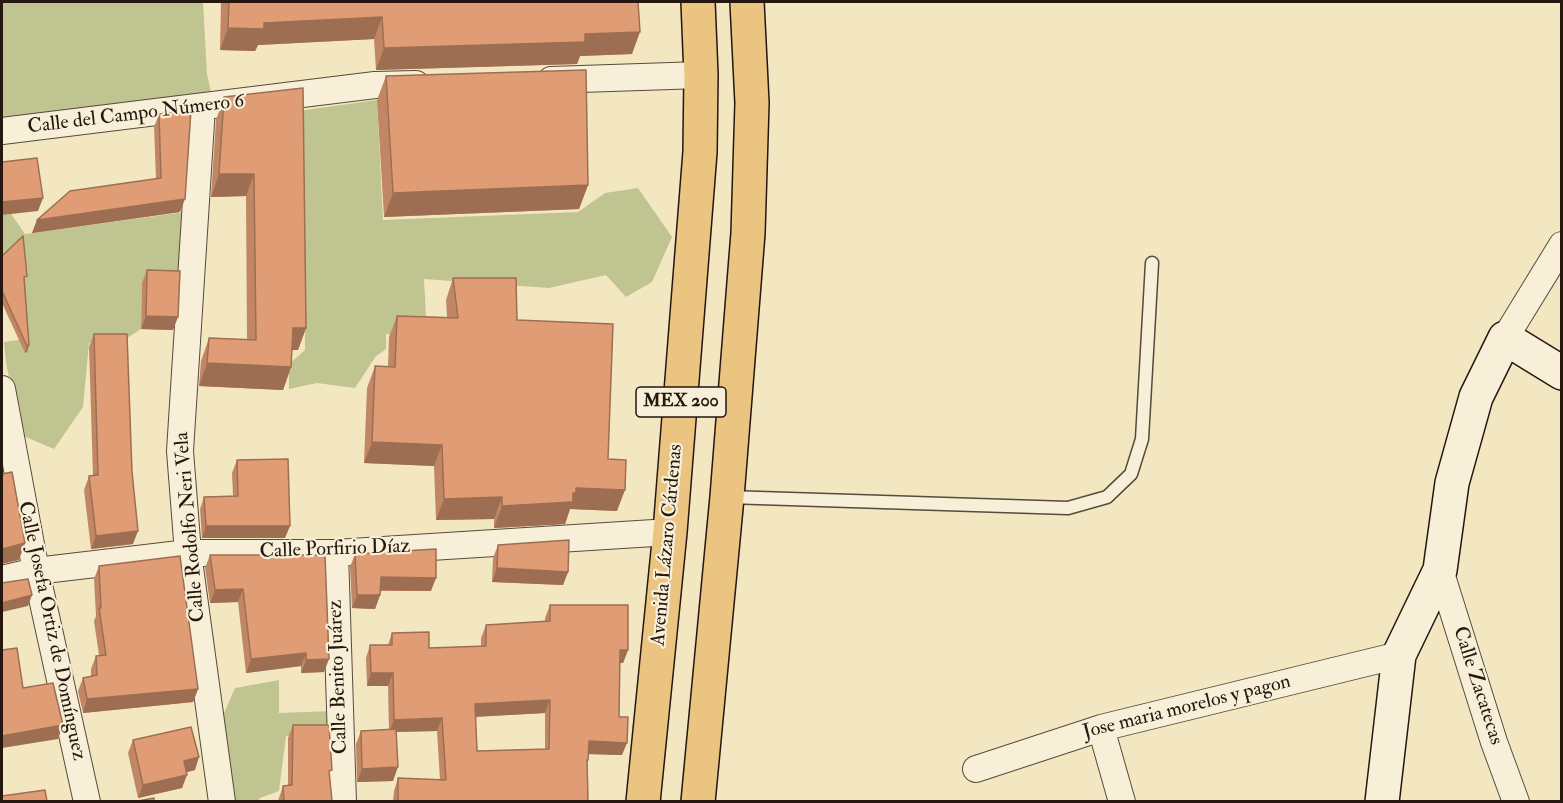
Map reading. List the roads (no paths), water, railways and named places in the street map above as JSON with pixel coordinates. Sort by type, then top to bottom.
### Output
[{"type":"main road","name":"Avenida Lázaro Cárdenas","points":[[643,801],[670,532],[700,152],[701,75],[698,2]]},
{"type":"main road","name":"MEX 200","points":[[698,801],[727,497],[748,233],[752,103],[747,2]]},
{"type":"street","points":[[526,81],[701,75]]},
{"type":"street","name":"Calle del Campo Número 6","points":[[2,131],[375,86],[445,83]]},
{"type":"street","name":"Calle Rodolfo Neri Vela","points":[[202,107],[180,451],[188,553],[222,801]]},
{"type":"street","points":[[1382,801],[1399,655],[1440,570],[1452,483],[1476,397],[1506,338],[1562,245]]},
{"type":"street","points":[[1506,338],[1562,373]]},
{"type":"street","name":"Calle Josefa Ortiz de Domínguez","points":[[2,389],[36,571],[87,801]]},
{"type":"street","name":"Calle Porfirio Díaz","points":[[2,579],[36,571],[188,553],[335,553],[670,532]]},
{"type":"street","name":"Calle Benito Juárez","points":[[335,553],[343,801]]},
{"type":"street","name":"Calle Zacatecas","points":[[1440,570],[1494,742],[1516,801]]},
{"type":"street","name":"Jose maria morelos y pagon","points":[[976,769],[1101,728],[1399,655]]},
{"type":"street","points":[[1101,728],[1122,801]]},
{"type":"lane","points":[[727,497],[1068,508],[1107,496],[1131,474],[1142,440],[1152,263]]}]
